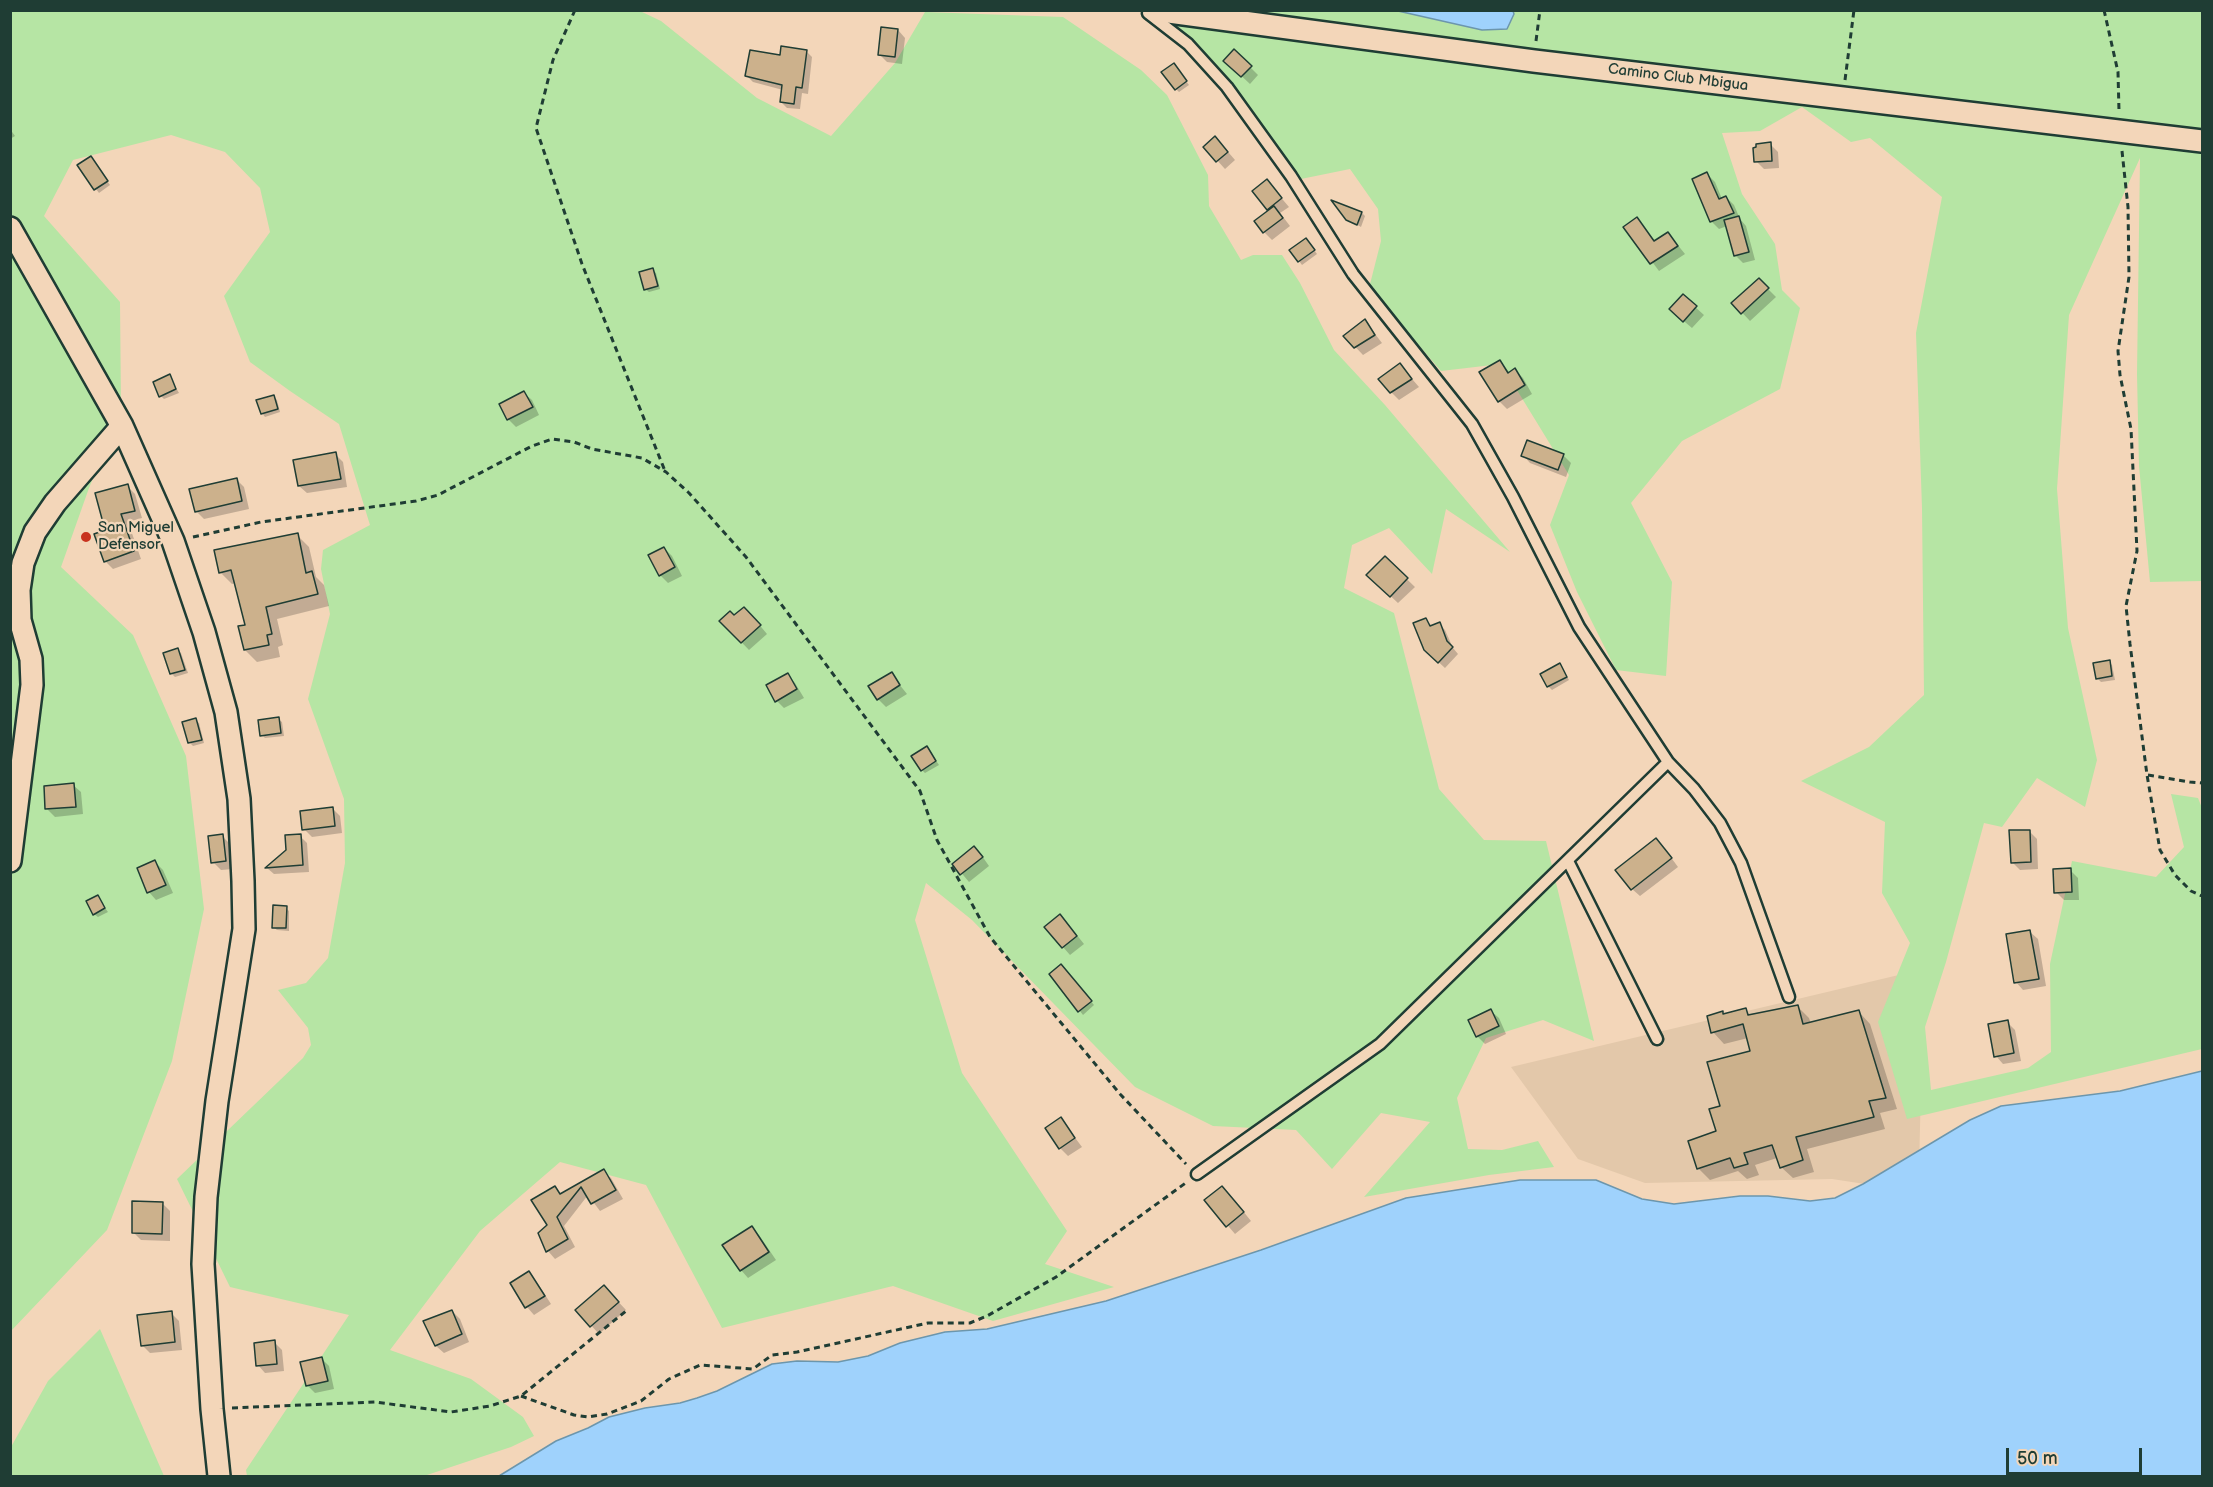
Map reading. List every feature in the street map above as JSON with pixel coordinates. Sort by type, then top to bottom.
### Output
[{"type":"street","name":"Camino Club Mbigua","points":[[1154,10],[1534,61],[2202,141]]},
{"type":"street","points":[[10,228],[122,426],[173,541],[204,632],[226,712],[239,800],[244,929],[217,1101],[206,1197],[203,1264],[212,1409],[219,1476]]},
{"type":"street","points":[[10,861],[32,685],[31,659],[20,620],[19,590],[23,563],[35,532],[55,503],[122,426]]},
{"type":"lane","points":[[1145,10],[1188,44],[1227,87],[1291,176],[1353,274],[1472,424],[1513,497],[1579,627],[1668,762],[1694,789],[1720,823],[1742,863],[1789,997]]},
{"type":"lane","points":[[1197,1174],[1380,1044],[1668,762]]},
{"type":"lane","points":[[1568,861],[1657,1039]]},
{"type":"path","points":[[574,10],[553,60],[536,128],[582,264],[666,472]]},
{"type":"path","points":[[1534,61],[1540,10]]},
{"type":"path","points":[[1843,98],[1854,10]]},
{"type":"path","points":[[2104,10],[2118,72],[2120,130],[2128,207],[2128,277],[2125,315],[2118,351],[2120,375],[2131,429],[2137,551],[2127,606],[2147,775],[2160,850],[2175,874],[2191,891],[2202,896]]},
{"type":"path","points":[[173,541],[261,522],[416,501],[438,495],[532,446],[552,439],[642,458],[666,472],[746,557],[920,791],[937,840],[990,937],[1120,1094],[1174,1153],[1197,1174],[1056,1277],[987,1316],[970,1323],[928,1323],[797,1352],[772,1355],[753,1369],[700,1365],[669,1379],[641,1401],[608,1414],[588,1417],[574,1415],[521,1395]]},
{"type":"path","points":[[2147,775],[2202,783]]},
{"type":"path","points":[[212,1409],[375,1402],[450,1412],[490,1406],[521,1395],[627,1311]]},
{"type":"shaded area","points":[[1924,969],[1919,1167],[1865,1184],[1832,1179],[1645,1183],[1578,1159],[1511,1067]]},
{"type":"green space","points":[[11,11],[640,11],[661,21],[757,98],[831,136],[895,63],[925,12],[1063,17],[1141,70],[1167,95],[1208,175],[1209,206],[1241,260],[1253,255],[1282,255],[1300,283],[1334,350],[1385,405],[1510,552],[1446,509],[1432,574],[1389,528],[1352,545],[1344,588],[1394,613],[1439,789],[1484,840],[1546,841],[1594,1041],[1543,1020],[1486,1038],[1457,1098],[1468,1149],[1502,1150],[1538,1141],[1554,1167],[1489,1175],[1364,1197],[1430,1122],[1381,1113],[1332,1169],[1296,1130],[1213,1126],[1135,1087],[972,920],[926,883],[915,920],[962,1073],[1067,1231],[1045,1264],[1114,1287],[993,1321],[893,1286],[722,1328],[646,1185],[560,1162],[480,1231],[390,1350],[471,1379],[523,1417],[534,1436],[511,1447],[424,1476],[247,1476],[246,1470],[349,1315],[230,1287],[177,1179],[303,1058],[311,1045],[308,1028],[278,990],[306,983],[328,958],[345,863],[344,799],[308,699],[330,614],[321,569],[323,550],[370,525],[339,424],[250,362],[224,296],[270,232],[260,188],[225,152],[171,135],[73,160],[44,216],[120,302],[121,410],[89,488],[61,567],[133,635],[186,756],[204,909],[172,1061],[107,1230],[11,1331]]},
{"type":"green space","points":[[1155,11],[2202,11],[2202,581],[2150,582],[2139,466],[2137,374],[2140,158],[2069,315],[2057,489],[2068,628],[2097,760],[2085,807],[2037,778],[2002,827],[1984,823],[1946,962],[1925,1027],[1931,1090],[2028,1068],[2051,1052],[2050,964],[2072,861],[2156,877],[2184,847],[2171,794],[2198,798],[2202,808],[2202,1049],[1907,1119],[1878,1022],[1910,943],[1882,893],[1885,822],[1801,781],[1869,747],[1924,695],[1922,508],[1916,333],[1942,197],[1870,138],[1851,142],[1802,107],[1760,131],[1722,133],[1742,194],[1775,244],[1782,290],[1800,308],[1780,389],[1682,441],[1631,503],[1672,582],[1666,676],[1616,670],[1577,592],[1550,525],[1569,475],[1501,364],[1441,371],[1369,288],[1381,241],[1378,209],[1350,169],[1296,180],[1226,85]]},
{"type":"green space","points":[[100,1329],[164,1476],[11,1476],[11,1447],[48,1381]]},
{"type":"water","points":[[1398,11],[1513,11],[1514,14],[1507,29],[1482,30]]},
{"type":"water","points":[[2202,1071],[2202,1476],[499,1476],[556,1441],[609,1417],[697,1398],[717,1391],[772,1364],[797,1361],[838,1362],[868,1356],[900,1343],[945,1332],[987,1329],[1106,1301],[1261,1250],[1406,1198],[1520,1180],[1596,1180],[1642,1199],[1674,1204],[1740,1196],[1768,1196],[1810,1201],[1835,1198],[1863,1184],[1970,1120],[2001,1106],[2120,1091]]},
{"type":"building","points":[[881,27],[898,29],[895,57],[878,55]]},
{"type":"building","points":[[781,46],[807,50],[802,88],[796,87],[794,104],[780,102],[782,85],[745,76],[750,50],[780,55]]},
{"type":"building","points":[[1234,49],[1252,66],[1241,77],[1223,61]]},
{"type":"building","points":[[1174,63],[1187,81],[1175,90],[1161,72]]},
{"type":"building","points":[[1215,136],[1228,152],[1216,162],[1203,147]]},
{"type":"building","points":[[1771,142],[1772,161],[1754,162],[1753,148],[1756,144]]},
{"type":"building","points":[[91,156],[108,181],[94,190],[77,165]]},
{"type":"building","points":[[1707,172],[1719,199],[1726,196],[1734,213],[1710,222],[1692,179]]},
{"type":"building","points":[[1267,179],[1282,198],[1267,210],[1252,191]]},
{"type":"building","points":[[1331,200],[1362,212],[1357,225],[1346,220]]},
{"type":"building","points":[[1274,206],[1283,218],[1263,233],[1254,221]]},
{"type":"building","points":[[1739,216],[1749,252],[1734,256],[1724,220]]},
{"type":"building","points":[[1637,217],[1654,241],[1668,232],[1678,246],[1650,264],[1623,227]]},
{"type":"building","points":[[1306,238],[1315,250],[1298,262],[1289,250]]},
{"type":"building","points":[[653,268],[658,286],[644,290],[639,272]]},
{"type":"building","points":[[1759,278],[1769,288],[1741,314],[1731,303]]},
{"type":"building","points":[[1683,294],[1697,306],[1683,322],[1669,309]]},
{"type":"building","points":[[1365,319],[1375,335],[1354,348],[1343,336]]},
{"type":"building","points":[[1500,360],[1508,373],[1515,368],[1525,385],[1498,402],[1479,372]]},
{"type":"building","points":[[1400,363],[1412,379],[1390,393],[1378,379]]},
{"type":"building","points":[[170,374],[176,389],[159,397],[153,382]]},
{"type":"building","points":[[524,391],[533,407],[507,420],[499,404]]},
{"type":"building","points":[[274,395],[278,409],[261,414],[256,400]]},
{"type":"building","points":[[1527,440],[1564,454],[1558,470],[1521,456]]},
{"type":"building","points":[[336,452],[341,479],[298,486],[293,460]]},
{"type":"building","points":[[237,478],[242,501],[195,512],[189,489]]},
{"type":"building","points":[[128,484],[135,511],[121,514],[134,551],[104,562],[94,534],[105,530],[95,493]]},
{"type":"building","points":[[298,533],[306,573],[312,571],[318,594],[266,607],[272,634],[267,635],[269,645],[244,650],[238,626],[245,625],[231,570],[219,573],[214,550]]},
{"type":"building","points":[[664,547],[675,567],[659,576],[648,555]]},
{"type":"building","points":[[1385,556],[1408,578],[1390,597],[1366,575]]},
{"type":"building","points":[[744,607],[761,625],[741,643],[719,621],[730,611],[734,615]]},
{"type":"building","points":[[1426,618],[1430,626],[1440,622],[1447,641],[1453,647],[1438,663],[1424,650],[1413,623]]},
{"type":"building","points":[[178,648],[185,670],[170,674],[163,653]]},
{"type":"building","points":[[2110,660],[2112,676],[2096,679],[2093,663]]},
{"type":"building","points":[[1560,663],[1567,677],[1547,687],[1540,674]]},
{"type":"building","points":[[892,672],[900,685],[877,700],[868,686]]},
{"type":"building","points":[[788,673],[797,689],[775,702],[766,685]]},
{"type":"building","points":[[279,717],[281,733],[260,736],[258,720]]},
{"type":"building","points":[[196,718],[202,740],[188,743],[182,722]]},
{"type":"building","points":[[927,746],[936,761],[921,771],[911,756]]},
{"type":"building","points":[[74,783],[76,807],[45,809],[44,786]]},
{"type":"building","points":[[333,807],[335,826],[302,830],[300,811]]},
{"type":"building","points":[[2009,830],[2030,830],[2031,862],[2011,863]]},
{"type":"building","points":[[223,834],[226,861],[211,863],[208,836]]},
{"type":"building","points":[[301,834],[303,865],[265,868],[286,850],[285,835]]},
{"type":"building","points":[[1656,838],[1672,858],[1631,890],[1615,870]]},
{"type":"building","points":[[974,846],[983,857],[960,875],[952,864]]},
{"type":"building","points":[[155,860],[166,885],[147,893],[137,868]]},
{"type":"building","points":[[2071,868],[2072,892],[2054,893],[2053,869]]},
{"type":"building","points":[[98,895],[105,908],[93,915],[86,901]]},
{"type":"building","points":[[273,905],[287,906],[286,928],[272,928]]},
{"type":"building","points":[[1060,914],[1077,936],[1062,948],[1044,927]]},
{"type":"building","points":[[2030,930],[2039,979],[2014,983],[2006,934]]},
{"type":"building","points":[[1061,964],[1092,1001],[1078,1012],[1049,974]]},
{"type":"building","points":[[1798,1005],[1803,1024],[1859,1010],[1886,1098],[1869,1101],[1874,1117],[1796,1137],[1803,1160],[1780,1168],[1772,1145],[1744,1153],[1748,1164],[1734,1168],[1730,1158],[1697,1169],[1688,1141],[1716,1131],[1709,1109],[1720,1106],[1707,1062],[1750,1051],[1743,1024],[1711,1033],[1707,1016],[1746,1008],[1748,1015]]},
{"type":"building","points":[[1491,1009],[1499,1026],[1476,1037],[1468,1020]]},
{"type":"building","points":[[2008,1020],[2014,1053],[1994,1057],[1988,1024]]},
{"type":"building","points":[[1061,1117],[1075,1138],[1059,1149],[1045,1128]]},
{"type":"building","points":[[604,1169],[616,1190],[591,1204],[581,1187],[557,1217],[568,1239],[546,1252],[538,1233],[547,1225],[531,1200],[555,1186],[560,1194]]},
{"type":"building","points":[[1222,1186],[1244,1212],[1226,1227],[1204,1200]]},
{"type":"building","points":[[132,1201],[163,1202],[162,1234],[132,1233]]},
{"type":"building","points":[[752,1226],[769,1252],[740,1271],[722,1245]]},
{"type":"building","points":[[529,1271],[545,1296],[525,1308],[510,1283]]},
{"type":"building","points":[[604,1285],[619,1302],[590,1327],[575,1310]]},
{"type":"building","points":[[452,1310],[462,1334],[435,1346],[423,1321]]},
{"type":"building","points":[[172,1311],[175,1342],[141,1346],[137,1315]]},
{"type":"building","points":[[275,1340],[277,1364],[256,1366],[254,1343]]},
{"type":"building","points":[[322,1357],[328,1381],[306,1386],[300,1362]]},
{"type":"place","name":"San Miguel Defensor","points":[[86,537]]}]
